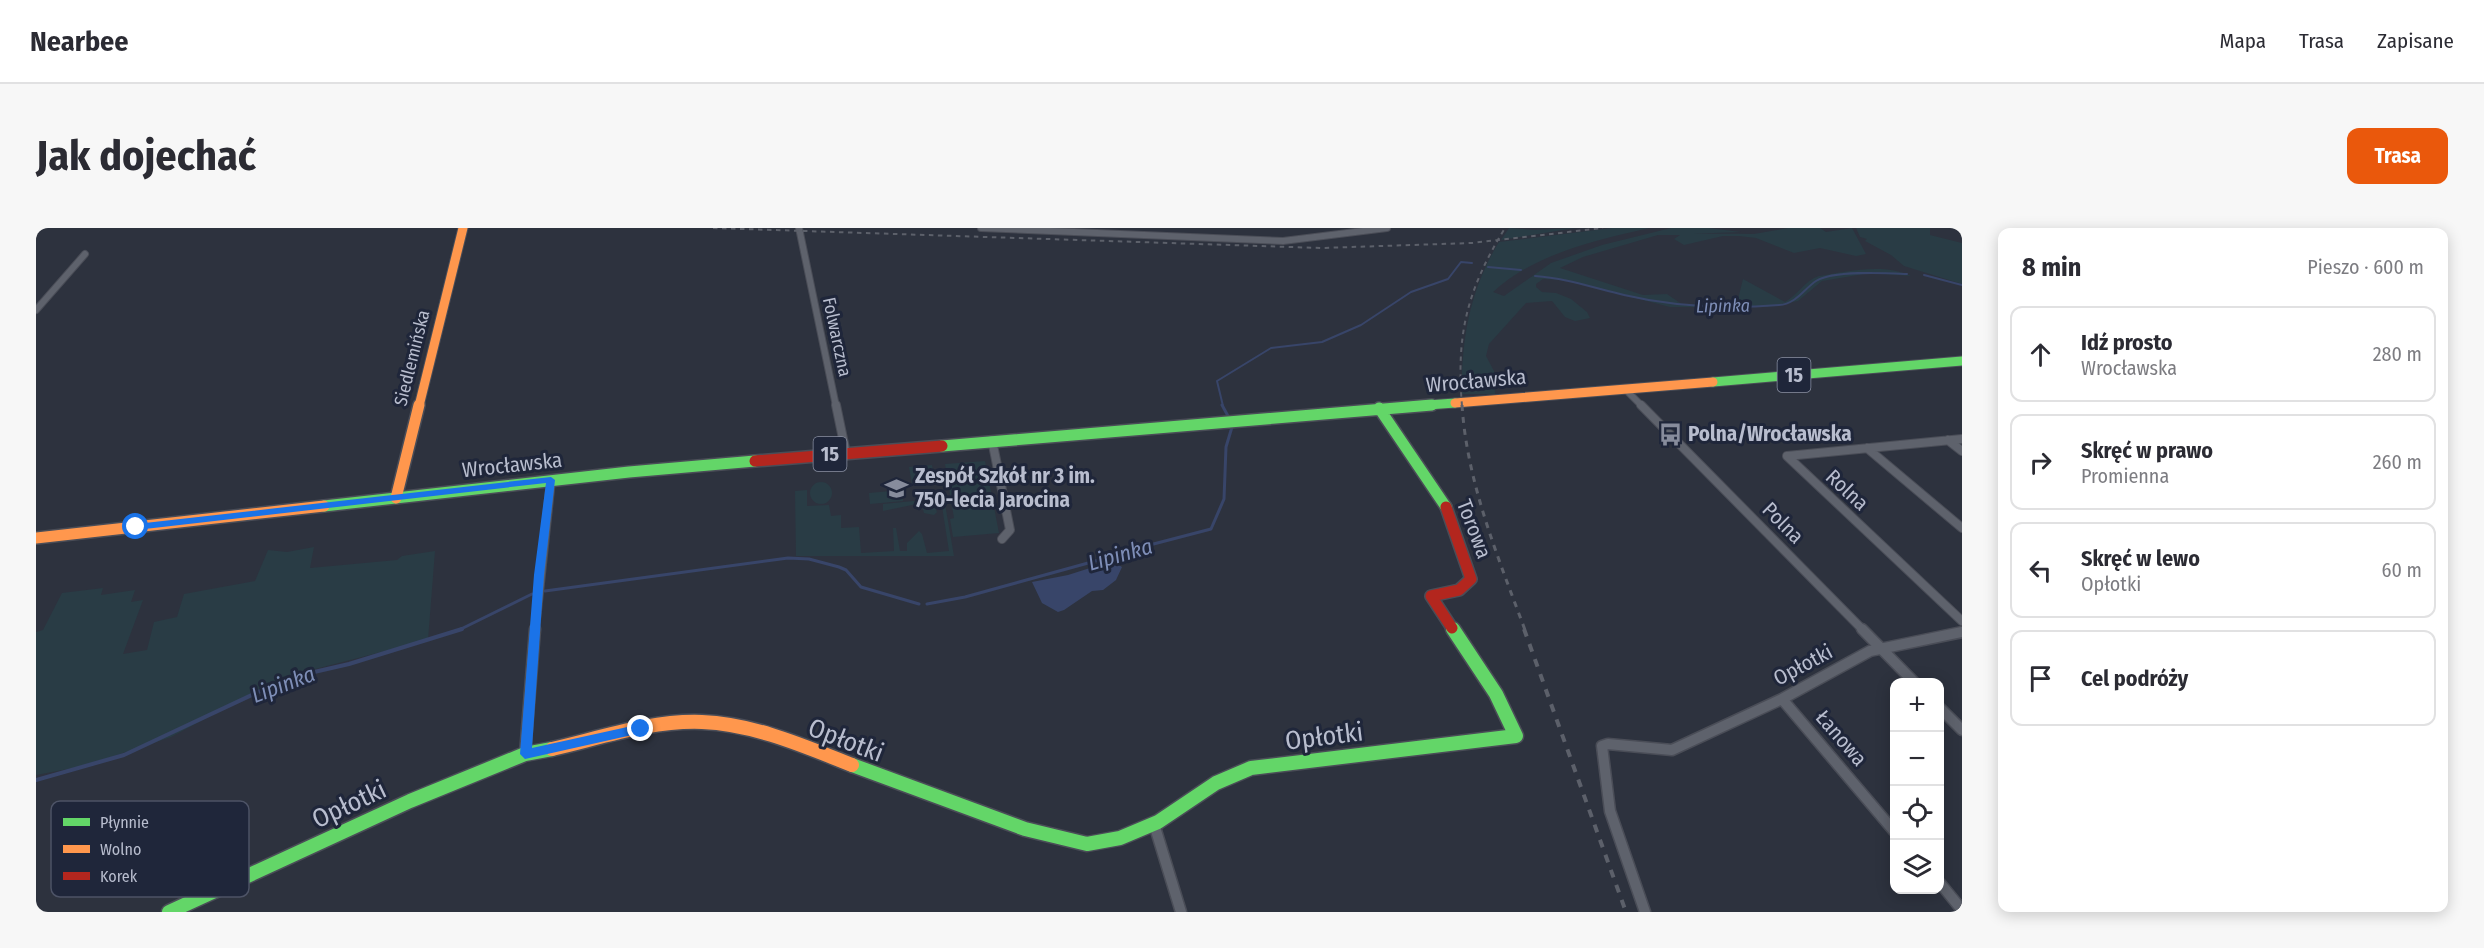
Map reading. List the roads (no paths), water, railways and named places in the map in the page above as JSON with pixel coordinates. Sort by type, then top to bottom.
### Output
[{"type":"street","name":"Siedlemińska","points":[[396,498],[463,228]]},
{"type":"street","name":"Folwarczna","points":[[799,228],[846,453]]},
{"type":"street","points":[[981,228],[1283,241],[1387,228]]},
{"type":"street","points":[[36,310],[85,254]]},
{"type":"street","name":"Wrocławska","points":[[36,538],[551,480],[1379,408],[1962,361]]},
{"type":"street","name":"Polna","points":[[1625,389],[1910,678]]},
{"type":"street","name":"Torowa","points":[[1379,408],[1450,512],[1471,579],[1467,587],[1459,591],[1431,596],[1496,694],[1516,736]]},
{"type":"street","name":"Rolna","points":[[1962,439],[1787,456],[1962,621]]},
{"type":"street","points":[[1948,440],[1962,451]]},
{"type":"street","points":[[992,441],[1010,530],[1002,539]]},
{"type":"street","points":[[1867,448],[1962,528]]},
{"type":"street","points":[[525,754],[539,575],[551,480]]},
{"type":"street","name":"Opłotki","points":[[1645,912],[1613,827],[1603,791],[1602,746],[1608,744],[1672,750],[1782,699],[1870,651],[1962,632]]},
{"type":"street","name":"Łanowa","points":[[1782,699],[1890,826]]},
{"type":"street","points":[[1944,712],[1962,730]]},
{"type":"street","name":"Opłotki","points":[[249,875],[410,801],[525,754],[679,723],[712,723],[750,730],[817,751],[920,792],[1064,840],[1087,844],[1120,838],[1154,824],[1176,812],[1216,783],[1251,768],[1516,736]]},
{"type":"street","points":[[1154,824],[1181,912]]},
{"type":"street","points":[[1944,889],[1962,910]]},
{"type":"street","name":"Opłotki","points":[[169,912],[202,897]]},
{"type":"water","points":[[1112,561],[1122,567],[1116,580],[1103,590],[1092,591],[1058,612],[1042,603],[1032,582],[1068,575]]},
{"type":"waterway","name":"Lipinka","points":[[1223,406],[1217,381],[1271,348],[1322,342],[1361,325],[1411,292],[1448,279],[1461,262],[1472,263]]},
{"type":"waterway","name":"Lipinka","points":[[1488,267],[1521,270]]},
{"type":"waterway","name":"Lipinka","points":[[1535,276],[1569,281],[1662,302],[1740,307],[1785,304],[1795,299],[1816,281],[1834,275],[1907,274]]},
{"type":"waterway","name":"Lipinka","points":[[1924,275],[1962,285]]},
{"type":"waterway","name":"Lipinka","points":[[1222,405],[1228,416]]},
{"type":"waterway","name":"Lipinka","points":[[927,604],[965,597],[1099,560],[1121,558],[1142,547],[1211,529],[1224,499],[1226,447],[1232,427]]},
{"type":"waterway","name":"Lipinka","points":[[545,591],[788,558],[809,559],[839,567],[846,570],[861,587],[919,604]]},
{"type":"waterway","name":"Lipinka","points":[[459,630],[532,594]]},
{"type":"waterway","name":"Lipinka","points":[[36,780],[124,755],[288,678],[349,664],[459,630]]},
{"type":"railway","points":[[713,228],[1321,248],[1498,240]]},
{"type":"railway","points":[[1498,240],[1505,228]]},
{"type":"railway","points":[[1498,240],[1603,228]]},
{"type":"railway","points":[[1462,406],[1461,357],[1467,313],[1481,272],[1498,240]]},
{"type":"railway","points":[[1462,405],[1470,463],[1477,491],[1525,630]]},
{"type":"railway","points":[[1524,629],[1626,912]]},
{"type":"place","name":"Polna/Wrocławska","points":[[1670,434]]},
{"type":"place","name":"Zespół Szkół nr 3 im. 750-lecia Jarocina","points":[[897,488]]}]
